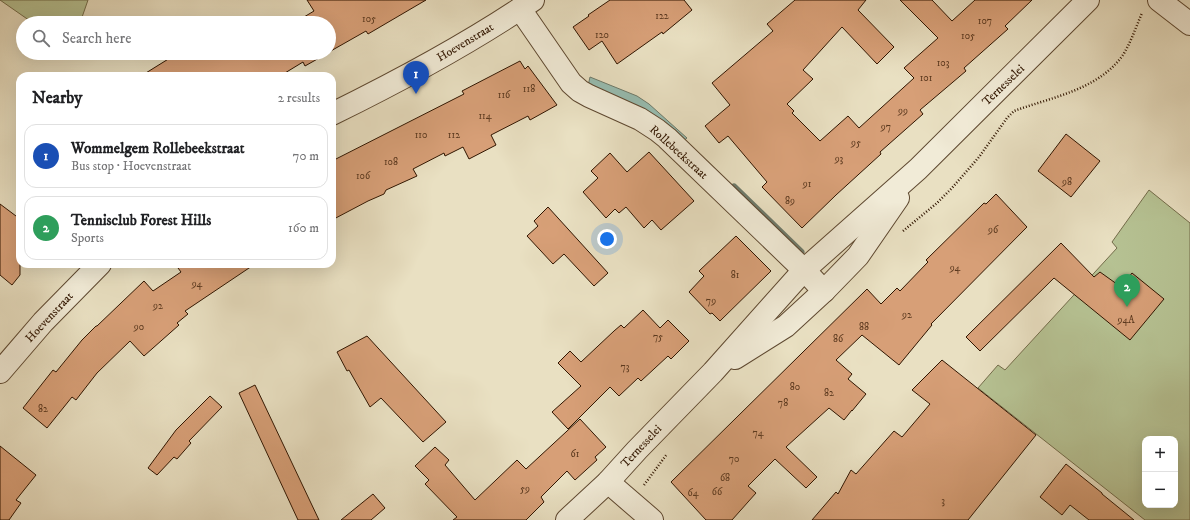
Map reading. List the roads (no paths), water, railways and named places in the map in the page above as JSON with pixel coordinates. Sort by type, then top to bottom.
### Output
[{"type":"street","name":"Ternesselei","points":[[567,520],[608,482],[636,450],[713,372],[804,270],[918,169],[1088,0]]},
{"type":"street","points":[[1159,0],[1190,24]]},
{"type":"street","name":"Hoevenstraat","points":[[336,112],[430,63],[526,4]]},
{"type":"street","name":"Rollebeekstraat","points":[[526,4],[571,83],[580,91],[589,96],[640,119],[657,130],[804,270]]},
{"type":"street","name":"Ternesselei","points":[[713,372],[786,326],[824,291],[858,256],[918,169]]},
{"type":"street","name":"Hoevenstraat","points":[[0,372],[43,322],[96,268]]},
{"type":"street","points":[[804,270],[824,291]]},
{"type":"street","points":[[608,482],[652,520]]},
{"type":"water","points":[[590,77],[637,96],[649,104],[687,138],[681,143],[588,86]]},
{"type":"waterway","points":[[734,187],[801,252]]},
{"type":"place","name":"Wommelgem Rollebeekstraat","points":[[416,94]]},
{"type":"place","name":"Tennisclub Forest Hills","points":[[1127,307]]}]
